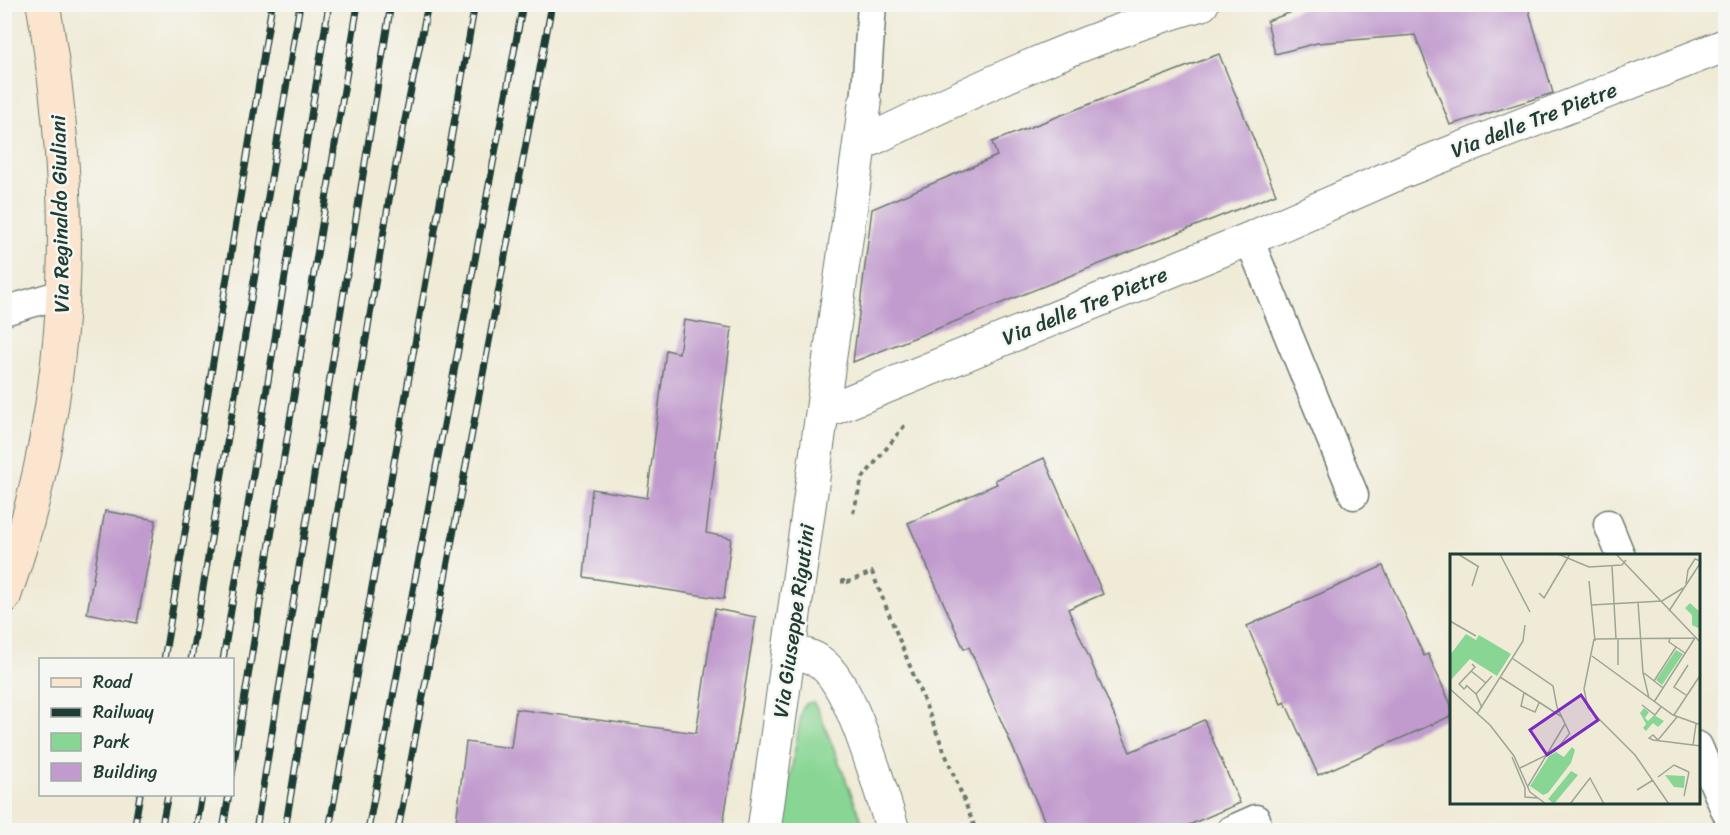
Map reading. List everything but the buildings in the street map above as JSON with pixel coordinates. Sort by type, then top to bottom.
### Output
[{"type":"main road","name":"Via Reginaldo Giuliani","points":[[4,597],[30,512],[49,431],[60,355],[65,293],[65,216],[59,110],[43,4]]},
{"type":"street","points":[[860,145],[1048,57],[1110,32],[1202,4]]},
{"type":"street","name":"Via delle Tre Pietre","points":[[824,412],[1249,239],[1404,171],[1725,45]]},
{"type":"street","points":[[824,412],[865,104]]},
{"type":"street","name":"Via Giuseppe Rigutini","points":[[764,831],[824,412]]},
{"type":"street","points":[[789,652],[810,656],[820,661],[836,680],[865,745],[893,831]]},
{"type":"lane","points":[[865,104],[872,4]]},
{"type":"lane","points":[[1249,239],[1354,495]]},
{"type":"lane","points":[[4,311],[65,293]]},
{"type":"lane","points":[[1608,524],[1620,554]]},
{"type":"lane","points":[[1700,751],[1725,812]]},
{"type":"path","points":[[851,520],[862,479],[913,417]]},
{"type":"path","points":[[844,573],[843,584],[872,572],[976,831]]},
{"type":"path","points":[[4,723],[10,725]]},
{"type":"green space","points":[[813,702],[820,714],[864,826],[840,830],[781,830],[802,709],[807,703]]},
{"type":"railway","points":[[164,658],[272,4]]},
{"type":"railway","points":[[191,658],[300,4]]},
{"type":"railway","points":[[223,658],[329,4]]},
{"type":"railway","points":[[234,763],[358,4]]},
{"type":"railway","points":[[256,830],[391,4]]},
{"type":"railway","points":[[285,830],[389,200],[428,4]]},
{"type":"railway","points":[[329,830],[475,4]]},
{"type":"railway","points":[[368,830],[523,4]]},
{"type":"railway","points":[[398,830],[552,4]]},
{"type":"railway","points":[[134,830],[140,796]]},
{"type":"railway","points":[[161,830],[168,796]]},
{"type":"railway","points":[[196,830],[202,796]]},
{"type":"railway","points":[[223,830],[229,796]]}]
